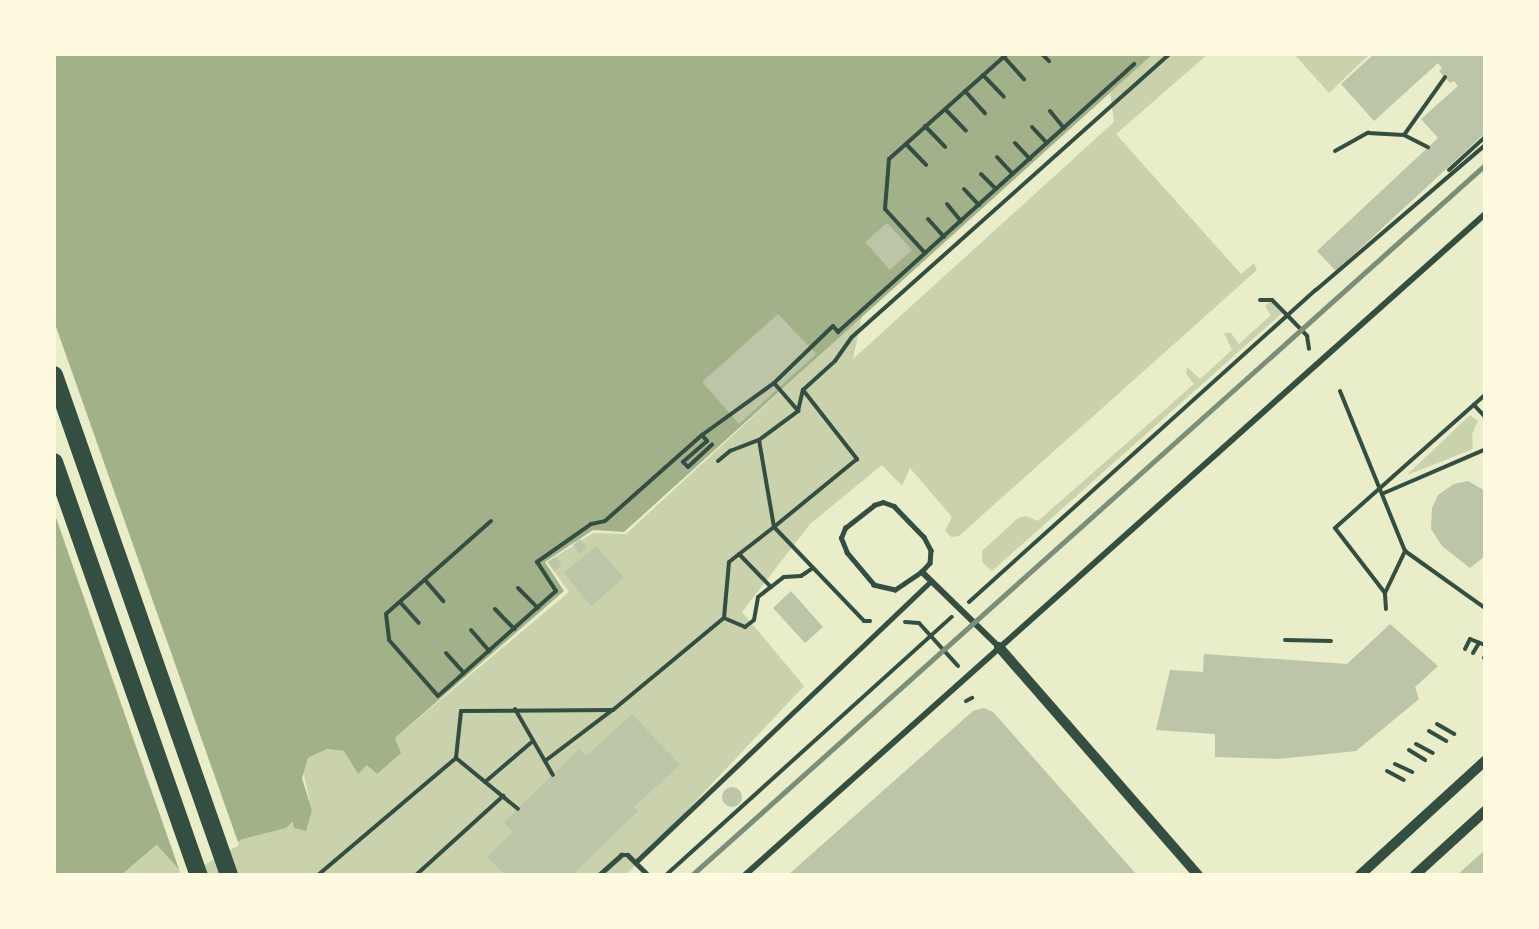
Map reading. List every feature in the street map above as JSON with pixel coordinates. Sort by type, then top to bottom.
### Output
[{"type":"highway","points":[[54,375],[229,875]]},
{"type":"highway","points":[[54,462],[199,875]]},
{"type":"street","points":[[745,875],[1485,214]]},
{"type":"street","points":[[922,572],[999,647],[1198,875]]},
{"type":"street","points":[[1360,875],[1485,761]]},
{"type":"street","points":[[1415,875],[1485,811]]},
{"type":"lane","points":[[883,502],[894,506],[924,537],[931,550],[930,562],[922,572],[895,590],[874,585],[847,553],[841,538],[844,528],[874,504],[883,502]]},
{"type":"lane","points":[[636,862],[931,581]]},
{"type":"lane","points":[[599,875],[621,855],[628,855],[648,875]]},
{"type":"path","points":[[1042,54],[1049,61]]},
{"type":"path","points":[[718,462],[730,451],[759,440],[798,411],[803,390],[835,361],[852,337],[1170,54]]},
{"type":"path","points":[[925,253],[885,209],[889,159],[1005,55],[1024,78]]},
{"type":"path","points":[[491,521],[386,614],[389,640],[438,696],[556,591],[537,562],[591,524],[605,521],[702,435],[774,383],[833,327],[838,332],[1134,64]]},
{"type":"path","points":[[983,75],[1004,97]]},
{"type":"path","points":[[1404,135],[1445,77]]},
{"type":"path","points":[[965,91],[985,114]]},
{"type":"path","points":[[945,109],[966,131]]},
{"type":"path","points":[[1050,111],[1064,128]]},
{"type":"path","points":[[925,126],[945,147]]},
{"type":"path","points":[[1032,127],[1047,143]]},
{"type":"path","points":[[1335,151],[1358,136],[1404,135],[1428,147]]},
{"type":"path","points":[[1449,170],[1485,137]]},
{"type":"path","points":[[1015,143],[1029,159]]},
{"type":"path","points":[[906,144],[926,165]]},
{"type":"path","points":[[982,590],[1288,316],[1485,145]]},
{"type":"path","points":[[997,157],[1013,174]]},
{"type":"path","points":[[981,174],[996,189]]},
{"type":"path","points":[[964,189],[979,205]]},
{"type":"path","points":[[946,204],[961,221]]},
{"type":"path","points":[[928,219],[944,237]]},
{"type":"path","points":[[1260,300],[1272,300],[1307,336],[1309,349]]},
{"type":"path","points":[[774,383],[798,411]]},
{"type":"path","points":[[545,761],[613,710],[724,618],[729,562],[857,459],[803,390]]},
{"type":"path","points":[[1340,391],[1382,487],[1405,551],[1485,608]]},
{"type":"path","points":[[1385,593],[1335,528],[1485,395]]},
{"type":"path","points":[[1474,405],[1485,417]]},
{"type":"path","points":[[1384,493],[1485,451],[1485,432]]},
{"type":"path","points":[[702,435],[707,441],[683,462],[688,467],[712,445]]},
{"type":"path","points":[[759,440],[774,527],[864,621],[919,623],[958,666]]},
{"type":"path","points":[[1386,609],[1385,593],[1405,551]]},
{"type":"path","points":[[739,554],[771,587]]},
{"type":"path","points":[[724,618],[745,627],[754,620],[759,597],[784,577],[801,576],[813,568]]},
{"type":"path","points":[[425,580],[443,601]]},
{"type":"path","points":[[518,588],[538,608]]},
{"type":"path","points":[[400,602],[419,623]]},
{"type":"path","points":[[495,609],[514,629]]},
{"type":"path","points":[[666,875],[939,629]]},
{"type":"path","points":[[471,630],[489,651]]},
{"type":"path","points":[[1465,649],[1470,639],[1485,645]]},
{"type":"path","points":[[1285,640],[1331,641]]},
{"type":"path","points":[[1473,653],[1479,643]]},
{"type":"path","points":[[446,653],[464,673]]},
{"type":"path","points":[[966,701],[972,698]]},
{"type":"path","points":[[515,710],[552,775]]},
{"type":"path","points":[[318,875],[456,758],[460,711],[613,710]]},
{"type":"path","points":[[1437,724],[1455,734]]},
{"type":"path","points":[[1429,731],[1446,741]]},
{"type":"path","points":[[484,782],[533,741]]},
{"type":"path","points":[[1416,744],[1433,753]]},
{"type":"path","points":[[1409,750],[1425,760]]},
{"type":"path","points":[[456,758],[518,809]]},
{"type":"path","points":[[1395,764],[1412,772]]},
{"type":"path","points":[[1387,771],[1404,780]]},
{"type":"path","points":[[416,875],[503,796]]},
{"type":"shaded area","points":[[54,54],[1153,54],[624,532],[593,530],[545,562],[564,591],[395,738],[401,753],[377,774],[367,765],[358,774],[344,751],[327,749],[308,758],[302,778],[312,810],[306,831],[294,828],[293,822],[286,828],[243,839],[183,874],[157,845],[121,875],[54,875]]},
{"type":"shaded area","points":[[1153,54],[1208,54],[1116,134],[1241,274],[1254,263],[1257,270],[959,536],[951,537],[945,531],[952,517],[910,468],[902,486],[882,465],[810,524],[742,612],[804,686],[626,875],[121,875],[158,845],[183,874],[243,839],[286,828],[312,810],[302,768],[308,758],[327,749],[344,751],[358,773],[367,764],[377,774],[396,748],[395,738],[569,592],[547,562],[593,533],[626,534],[862,316],[853,359],[1114,122],[1110,93]]},
{"type":"shaded area","points":[[1294,54],[1370,54],[1329,93]]},
{"type":"shaded area","points":[[1270,301],[1282,313],[992,571],[982,562],[982,551],[1018,518],[1026,516],[1038,521],[1194,384],[1186,374],[1187,367],[1200,379],[1232,350],[1224,333],[1231,333],[1239,344],[1271,315],[1265,306]]},
{"type":"shaded area","points":[[1470,415],[1478,421],[1472,434],[1473,449],[1407,475]]},
{"type":"pier","points":[[54,321],[239,845],[187,875],[181,875],[54,512]]},
{"type":"building","points":[[1374,54],[1485,54],[1485,133],[1336,271],[1317,251],[1438,138],[1421,119],[1458,86],[1454,81],[1450,83],[1439,71],[1442,68],[1438,63],[1374,121],[1341,84]]},
{"type":"building","points":[[887,223],[912,250],[890,270],[865,242]]},
{"type":"building","points":[[778,314],[816,354],[739,424],[702,382]]},
{"type":"building","points":[[1468,481],[1485,491],[1485,556],[1470,568],[1442,546],[1431,529],[1432,508],[1438,495],[1454,484]]},
{"type":"building","points":[[580,539],[587,548],[579,554],[573,545]]},
{"type":"building","points":[[596,546],[624,578],[591,606],[564,573]]},
{"type":"building","points":[[556,557],[562,566],[554,571],[548,562]]},
{"type":"building","points":[[791,591],[823,627],[805,643],[773,608]]},
{"type":"building","points":[[1390,624],[1438,666],[1415,687],[1419,699],[1356,751],[1278,759],[1215,757],[1215,734],[1156,730],[1170,670],[1203,672],[1204,654],[1347,664]]},
{"type":"building","points":[[984,708],[993,712],[1137,875],[788,875],[973,711]]},
{"type":"building","points":[[632,714],[680,765],[634,807],[638,811],[572,875],[505,875],[487,857],[513,832],[504,822],[579,749],[586,756]]},
{"type":"building","points":[[732,787],[739,790],[742,797],[739,804],[732,807],[725,804],[722,797],[725,790]]},
{"type":"building","points":[[1485,850],[1485,875],[1457,875]]},
{"type":"railway","points":[[692,875],[1485,165]]}]
